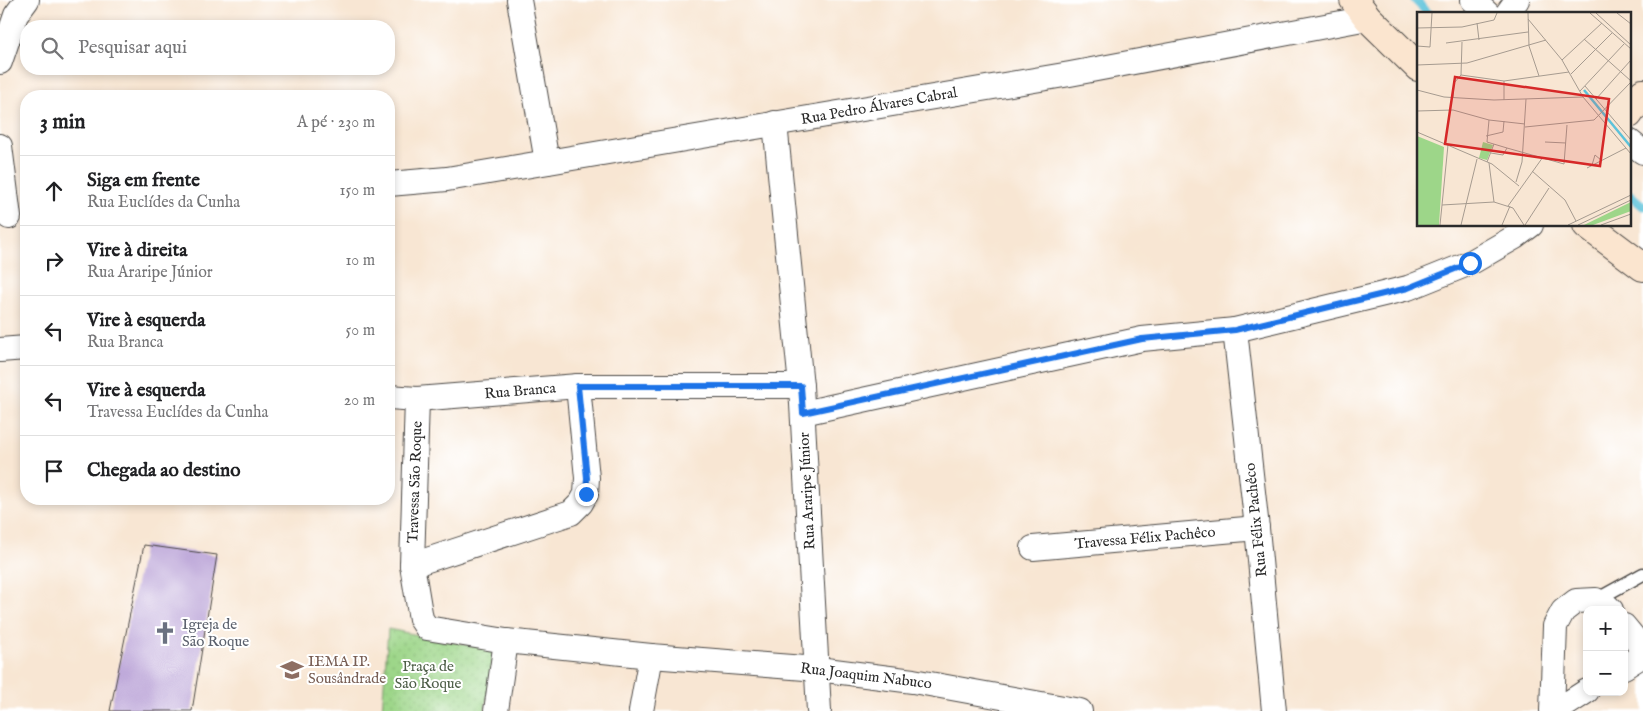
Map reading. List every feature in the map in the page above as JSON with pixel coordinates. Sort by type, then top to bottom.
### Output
[{"type":"street","points":[[0,62],[16,15],[27,0]]},
{"type":"street","points":[[519,0],[547,162]]},
{"type":"street","points":[[1473,0],[1486,12]]},
{"type":"street","points":[[1508,12],[1516,0]]},
{"type":"street","points":[[1361,9],[1417,66]]},
{"type":"street","name":"Rua Pedro Álvares Cabral","points":[[395,183],[447,179],[1070,74],[1361,9]]},
{"type":"street","points":[[1630,112],[1643,93]]},
{"type":"street","name":"Rua Araripe Júnior","points":[[775,123],[801,386],[819,711]]},
{"type":"street","points":[[1630,142],[1643,152]]},
{"type":"street","points":[[0,146],[12,216]]},
{"type":"street","points":[[803,413],[1142,339],[1235,330],[1408,288],[1470,263],[1515,238],[1530,226]]},
{"type":"street","points":[[1588,226],[1643,267]]},
{"type":"street","name":"Rua Félix Pachêco","points":[[1235,330],[1257,528],[1274,711]]},
{"type":"street","points":[[0,350],[20,348]]},
{"type":"street","points":[[412,565],[570,513],[581,503],[586,494],[587,478],[578,386]]},
{"type":"street","name":"Rua Branca","points":[[395,397],[417,399],[578,386],[801,386]]},
{"type":"street","name":"Travessa São Roque","points":[[412,565],[417,399]]},
{"type":"street","name":"Travessa Félix Pachêco","points":[[1033,548],[1257,528]]},
{"type":"street","name":"Rua Joaquim Nabuco","points":[[412,565],[421,619],[427,628],[506,641],[651,656],[818,669],[913,681],[1029,706],[1080,711]]},
{"type":"street","points":[[1554,711],[1555,626],[1563,611],[1576,601],[1603,605]]},
{"type":"street","points":[[1628,631],[1643,649]]},
{"type":"street","points":[[496,711],[506,641]]},
{"type":"street","points":[[1628,664],[1643,655]]},
{"type":"street","points":[[641,711],[651,656]]},
{"type":"street","points":[[1554,711],[1583,693]]},
{"type":"lane","points":[[1603,605],[1643,574]]},
{"type":"green space","name":"Praça de São Roque","points":[[388,629],[494,650],[485,711],[382,711]]},
{"type":"building","name":"Igreja de São Roque","points":[[144,545],[217,555],[192,711],[110,711]]},
{"type":"waterway","points":[[1415,0],[1427,12]]},
{"type":"waterway","points":[[1630,195],[1643,206]]},
{"type":"place","name":"Igreja de São Roque","points":[[165,633]]},
{"type":"place","name":"IEMA IP. Sousândrade","points":[[292,670]]},
{"type":"route","points":[[586,494],[587,478],[578,386],[801,386],[803,413],[1142,339],[1235,330],[1408,288],[1470,263]]}]
